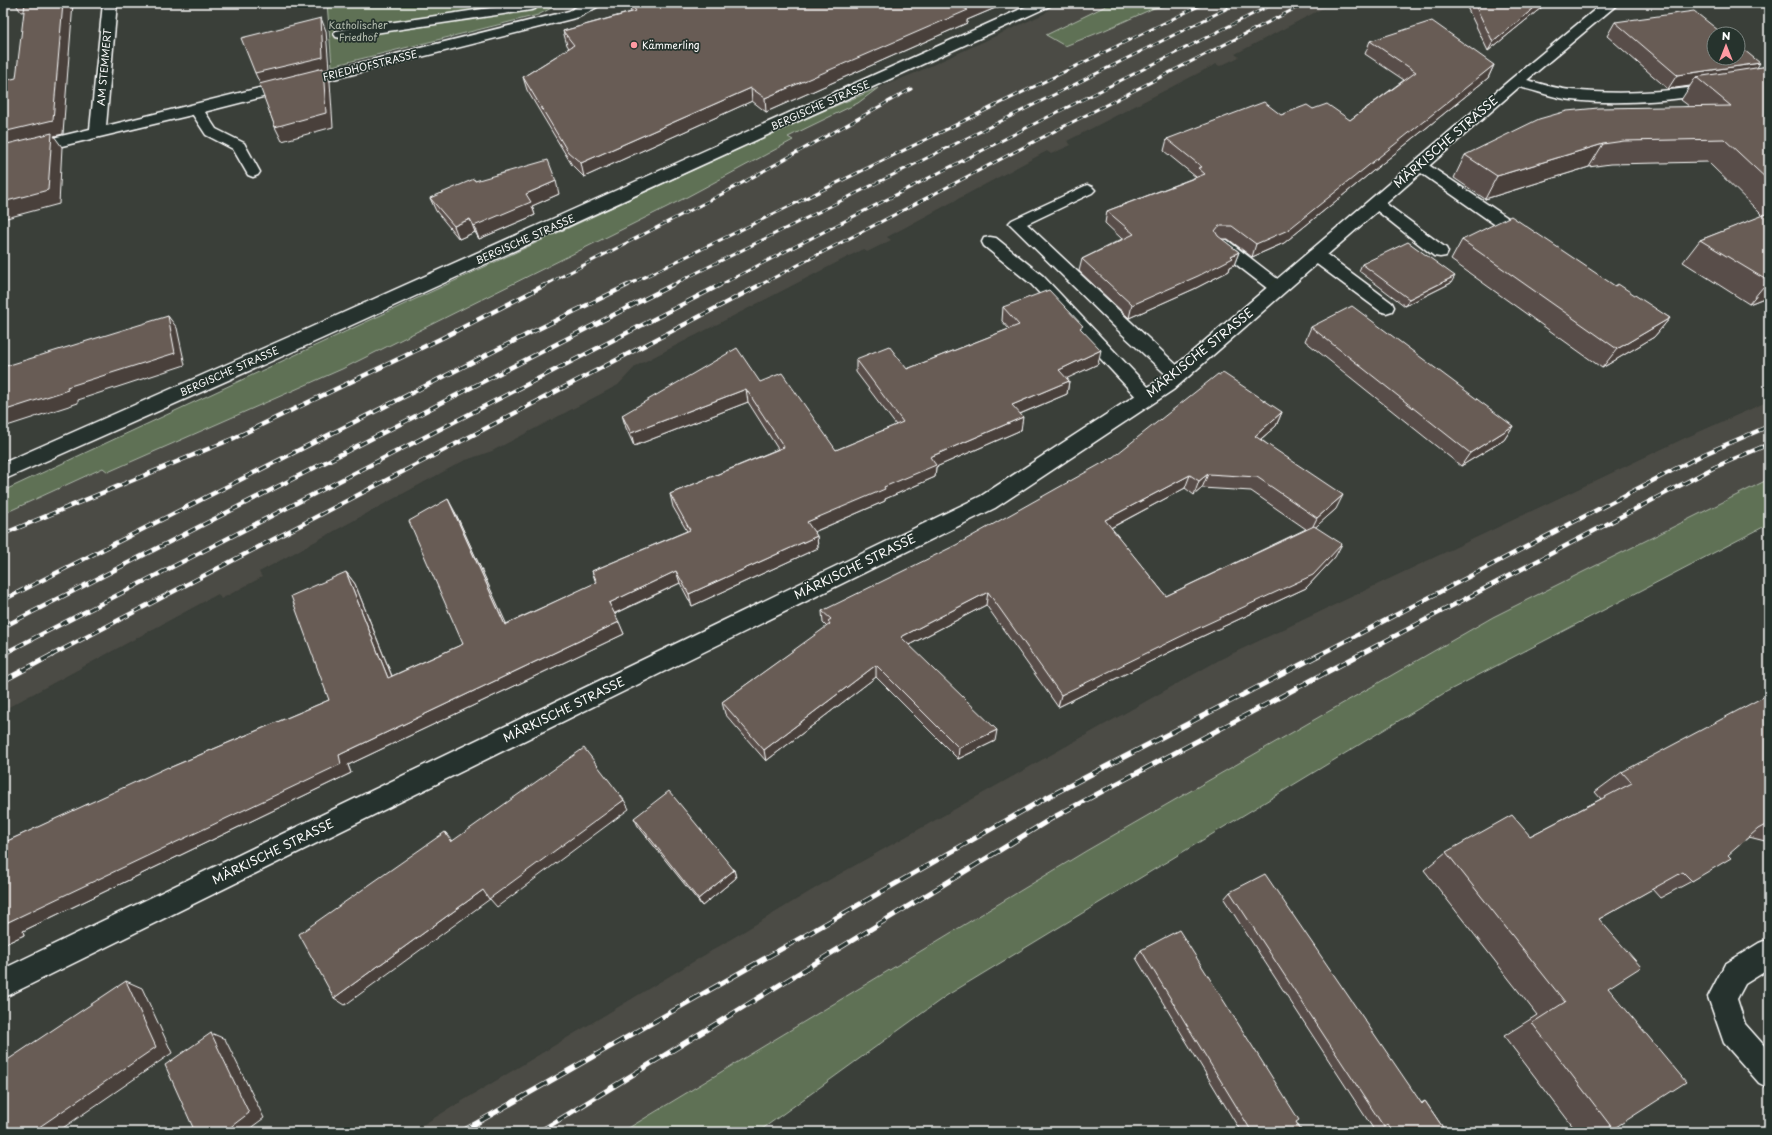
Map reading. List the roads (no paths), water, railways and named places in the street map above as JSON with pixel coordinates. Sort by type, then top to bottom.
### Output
[{"type":"street","name":"AM STEMMERT","points":[[98,132],[110,3]]},
{"type":"street","name":"FRIEDHOFSTRASSE","points":[[3,155],[574,14],[594,3]]},
{"type":"street","name":"BERGISCHE STRASSE","points":[[3,472],[314,334],[1045,3]]},
{"type":"street","name":"MÄRKISCHE STRASSE","points":[[3,984],[988,502],[1147,397],[1177,375],[1516,82],[1612,3]]},
{"type":"street","points":[[1516,82],[1572,95],[1613,97],[1657,96],[1769,80]]},
{"type":"street","points":[[1769,953],[1735,974],[1722,997],[1734,1032],[1769,1073]]},
{"type":"lane","points":[[341,34],[531,6],[530,3]]},
{"type":"lane","points":[[196,108],[211,132],[239,146],[253,172]]},
{"type":"lane","points":[[1419,166],[1533,243]]},
{"type":"lane","points":[[1087,190],[1017,223],[1127,330],[1177,375]]},
{"type":"lane","points":[[1376,203],[1440,252]]},
{"type":"lane","points":[[990,242],[1038,280],[1147,397]]},
{"type":"lane","points":[[1221,244],[1278,288]]},
{"type":"lane","points":[[1316,255],[1386,307]]},
{"type":"railway","points":[[626,286],[1205,3]]},
{"type":"railway","points":[[672,285],[1238,3]]},
{"type":"railway","points":[[718,286],[1030,126],[1275,3]]},
{"type":"railway","points":[[758,286],[1045,136],[1306,3]]},
{"type":"railway","points":[[543,286],[724,193],[911,89]]},
{"type":"railway","points":[[3,534],[232,439],[442,338],[545,285]]},
{"type":"railway","points":[[3,600],[528,334],[628,285]]},
{"type":"railway","points":[[3,627],[672,285]]},
{"type":"railway","points":[[3,654],[720,285]]},
{"type":"railway","points":[[50,656],[760,285]]},
{"type":"railway","points":[[1317,656],[1702,455],[1769,426]]},
{"type":"railway","points":[[1357,656],[1715,467],[1769,444]]},
{"type":"railway","points":[[3,681],[52,655]]},
{"type":"railway","points":[[461,1132],[1042,800],[1319,655]]},
{"type":"railway","points":[[539,1132],[1054,817],[1359,655]]},
{"type":"place","name":"Kämmerling","points":[[634,45]]},
{"type":"park label","name":"Katholischer Friedhof","points":[[358,30]]}]
